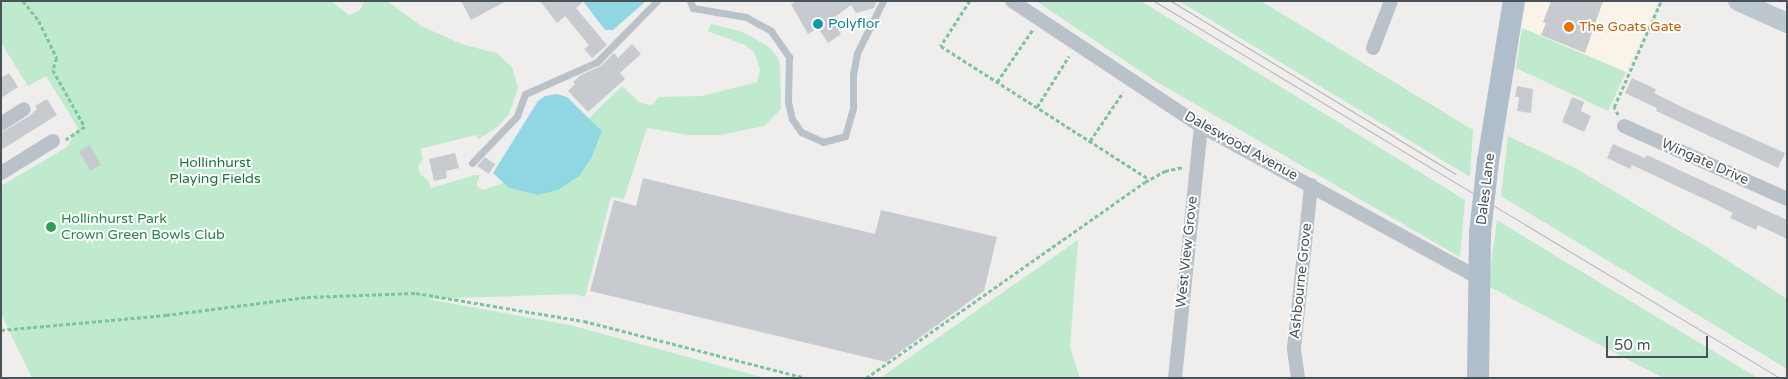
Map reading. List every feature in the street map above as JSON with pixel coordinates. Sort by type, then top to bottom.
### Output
[{"type":"main road","name":"Dales Lane","points":[[1478,378],[1480,233],[1488,161],[1514,1]]},
{"type":"main road","points":[[1738,1],[1787,23]]},
{"type":"street","name":"Daleswood Avenue","points":[[1012,1],[1201,126],[1469,273],[1479,275]]},
{"type":"street","points":[[1373,48],[1392,1]]},
{"type":"street","points":[[1,124],[24,109]]},
{"type":"street","name":"West View Grove","points":[[1175,378],[1201,126]]},
{"type":"street","name":"Wingate Drive","points":[[1624,126],[1787,199]]},
{"type":"street","points":[[1,173],[53,141]]},
{"type":"street","name":"Ashbourne Grove","points":[[1298,378],[1294,348],[1310,185]]},
{"type":"lane","points":[[472,163],[517,116],[525,94],[597,62],[658,1]]},
{"type":"lane","points":[[690,1],[693,8],[746,17],[771,31],[789,57],[788,102],[792,119],[801,132],[823,142],[845,136],[853,108],[854,75],[858,53],[883,1]]},
{"type":"path","points":[[23,1],[40,21],[58,58],[53,70],[85,127],[58,144],[53,141]]},
{"type":"path","points":[[970,1],[941,46],[1150,179]]},
{"type":"path","points":[[1624,126],[1614,106],[1661,1]]},
{"type":"path","points":[[997,82],[1039,19]]},
{"type":"path","points":[[1036,107],[1077,44]]},
{"type":"path","points":[[1090,141],[1131,80]]},
{"type":"path","points":[[866,378],[1150,179],[1165,171],[1197,163]]},
{"type":"path","points":[[1,330],[166,315],[307,297],[416,293],[584,321],[806,378]]},
{"type":"shaded area","points":[[1526,1],[1659,1],[1626,72],[1522,28]]},
{"type":"green space","name":"Hollinhurst Playing Fields","points":[[1,1],[331,1],[349,15],[360,10],[364,1],[387,1],[421,26],[464,45],[497,53],[512,67],[518,88],[509,114],[500,125],[479,139],[476,135],[420,149],[423,158],[418,167],[420,174],[428,180],[431,188],[480,175],[476,186],[483,190],[503,183],[509,188],[538,195],[592,157],[602,131],[589,118],[622,86],[640,103],[652,105],[659,97],[702,96],[757,82],[760,69],[754,52],[745,45],[708,31],[711,24],[740,31],[770,48],[778,58],[780,66],[781,109],[764,126],[720,135],[688,135],[647,128],[624,199],[611,197],[585,297],[572,294],[427,299],[570,325],[765,378],[32,378],[1,314],[1,186],[67,147],[78,128],[46,76],[28,86],[1,43]]},
{"type":"green space","points":[[1036,1],[1141,1],[1465,200],[1460,257],[1155,81]]},
{"type":"green space","points":[[1179,1],[1261,1],[1473,130],[1470,177]]},
{"type":"green space","points":[[1522,28],[1626,72],[1608,111],[1516,68]]},
{"type":"green space","points":[[1508,136],[1577,169],[1710,249],[1787,299],[1787,369],[1501,196]]},
{"type":"green space","points":[[1497,220],[1758,378],[1663,378],[1488,286]]},
{"type":"green space","points":[[1078,240],[1070,348],[1080,378],[880,378]]},
{"type":"water","points":[[583,1],[646,1],[613,30],[605,30]]},
{"type":"water","points":[[557,94],[567,97],[602,131],[592,157],[580,175],[558,190],[538,195],[509,188],[493,173],[538,101],[545,96]]},
{"type":"building","points":[[461,1],[506,1],[471,20]]},
{"type":"building","points":[[540,1],[584,1],[576,8],[607,45],[592,58],[584,49],[589,45],[565,16],[557,23]]},
{"type":"building","name":"Polyflor","points":[[797,1],[877,1],[874,8],[856,13],[851,5],[832,19],[841,34],[828,43],[818,28],[808,34],[791,4]]},
{"type":"building","name":"The Goats Gate","points":[[1551,1],[1603,1],[1585,53],[1541,35],[1546,23],[1543,22]]},
{"type":"building","points":[[632,44],[641,54],[620,73],[625,79],[588,112],[568,91],[575,84],[573,82],[581,75],[601,66],[614,53],[618,58]]},
{"type":"building","points":[[9,73],[18,87],[1,98],[1,78]]},
{"type":"building","points":[[1632,78],[1656,89],[1654,93],[1684,108],[1785,153],[1778,168],[1656,111],[1657,108],[1625,93]]},
{"type":"building","points":[[1517,86],[1533,89],[1531,113],[1517,111],[1519,97],[1515,97]]},
{"type":"building","points":[[1572,97],[1584,102],[1581,111],[1591,116],[1584,132],[1562,122]]},
{"type":"building","points":[[47,99],[57,115],[1,150],[1,133],[29,116],[37,109],[35,106]]},
{"type":"building","points":[[1613,144],[1645,158],[1647,155],[1787,220],[1787,239],[1758,225],[1756,230],[1730,218],[1733,213],[1713,203],[1632,165],[1630,169],[1607,158]]},
{"type":"building","points":[[90,145],[101,165],[90,171],[79,151]]},
{"type":"building","points":[[455,153],[459,168],[446,171],[447,178],[434,181],[429,159]]},
{"type":"building","points":[[485,157],[495,164],[489,174],[477,166]]},
{"type":"building","points":[[643,178],[875,234],[881,210],[997,237],[984,291],[886,362],[590,291],[614,200],[636,206]]},
{"type":"tram line","points":[[1154,1],[1780,378]]},
{"type":"tram line","points":[[1171,1],[1455,174]]},
{"type":"place","name":"Polyflor","points":[[818,24]]},
{"type":"place","name":"The Goats Gate","points":[[1569,27]]},
{"type":"place","name":"Hollinhurst Park Crown Green Bowls Club","points":[[51,227]]}]
